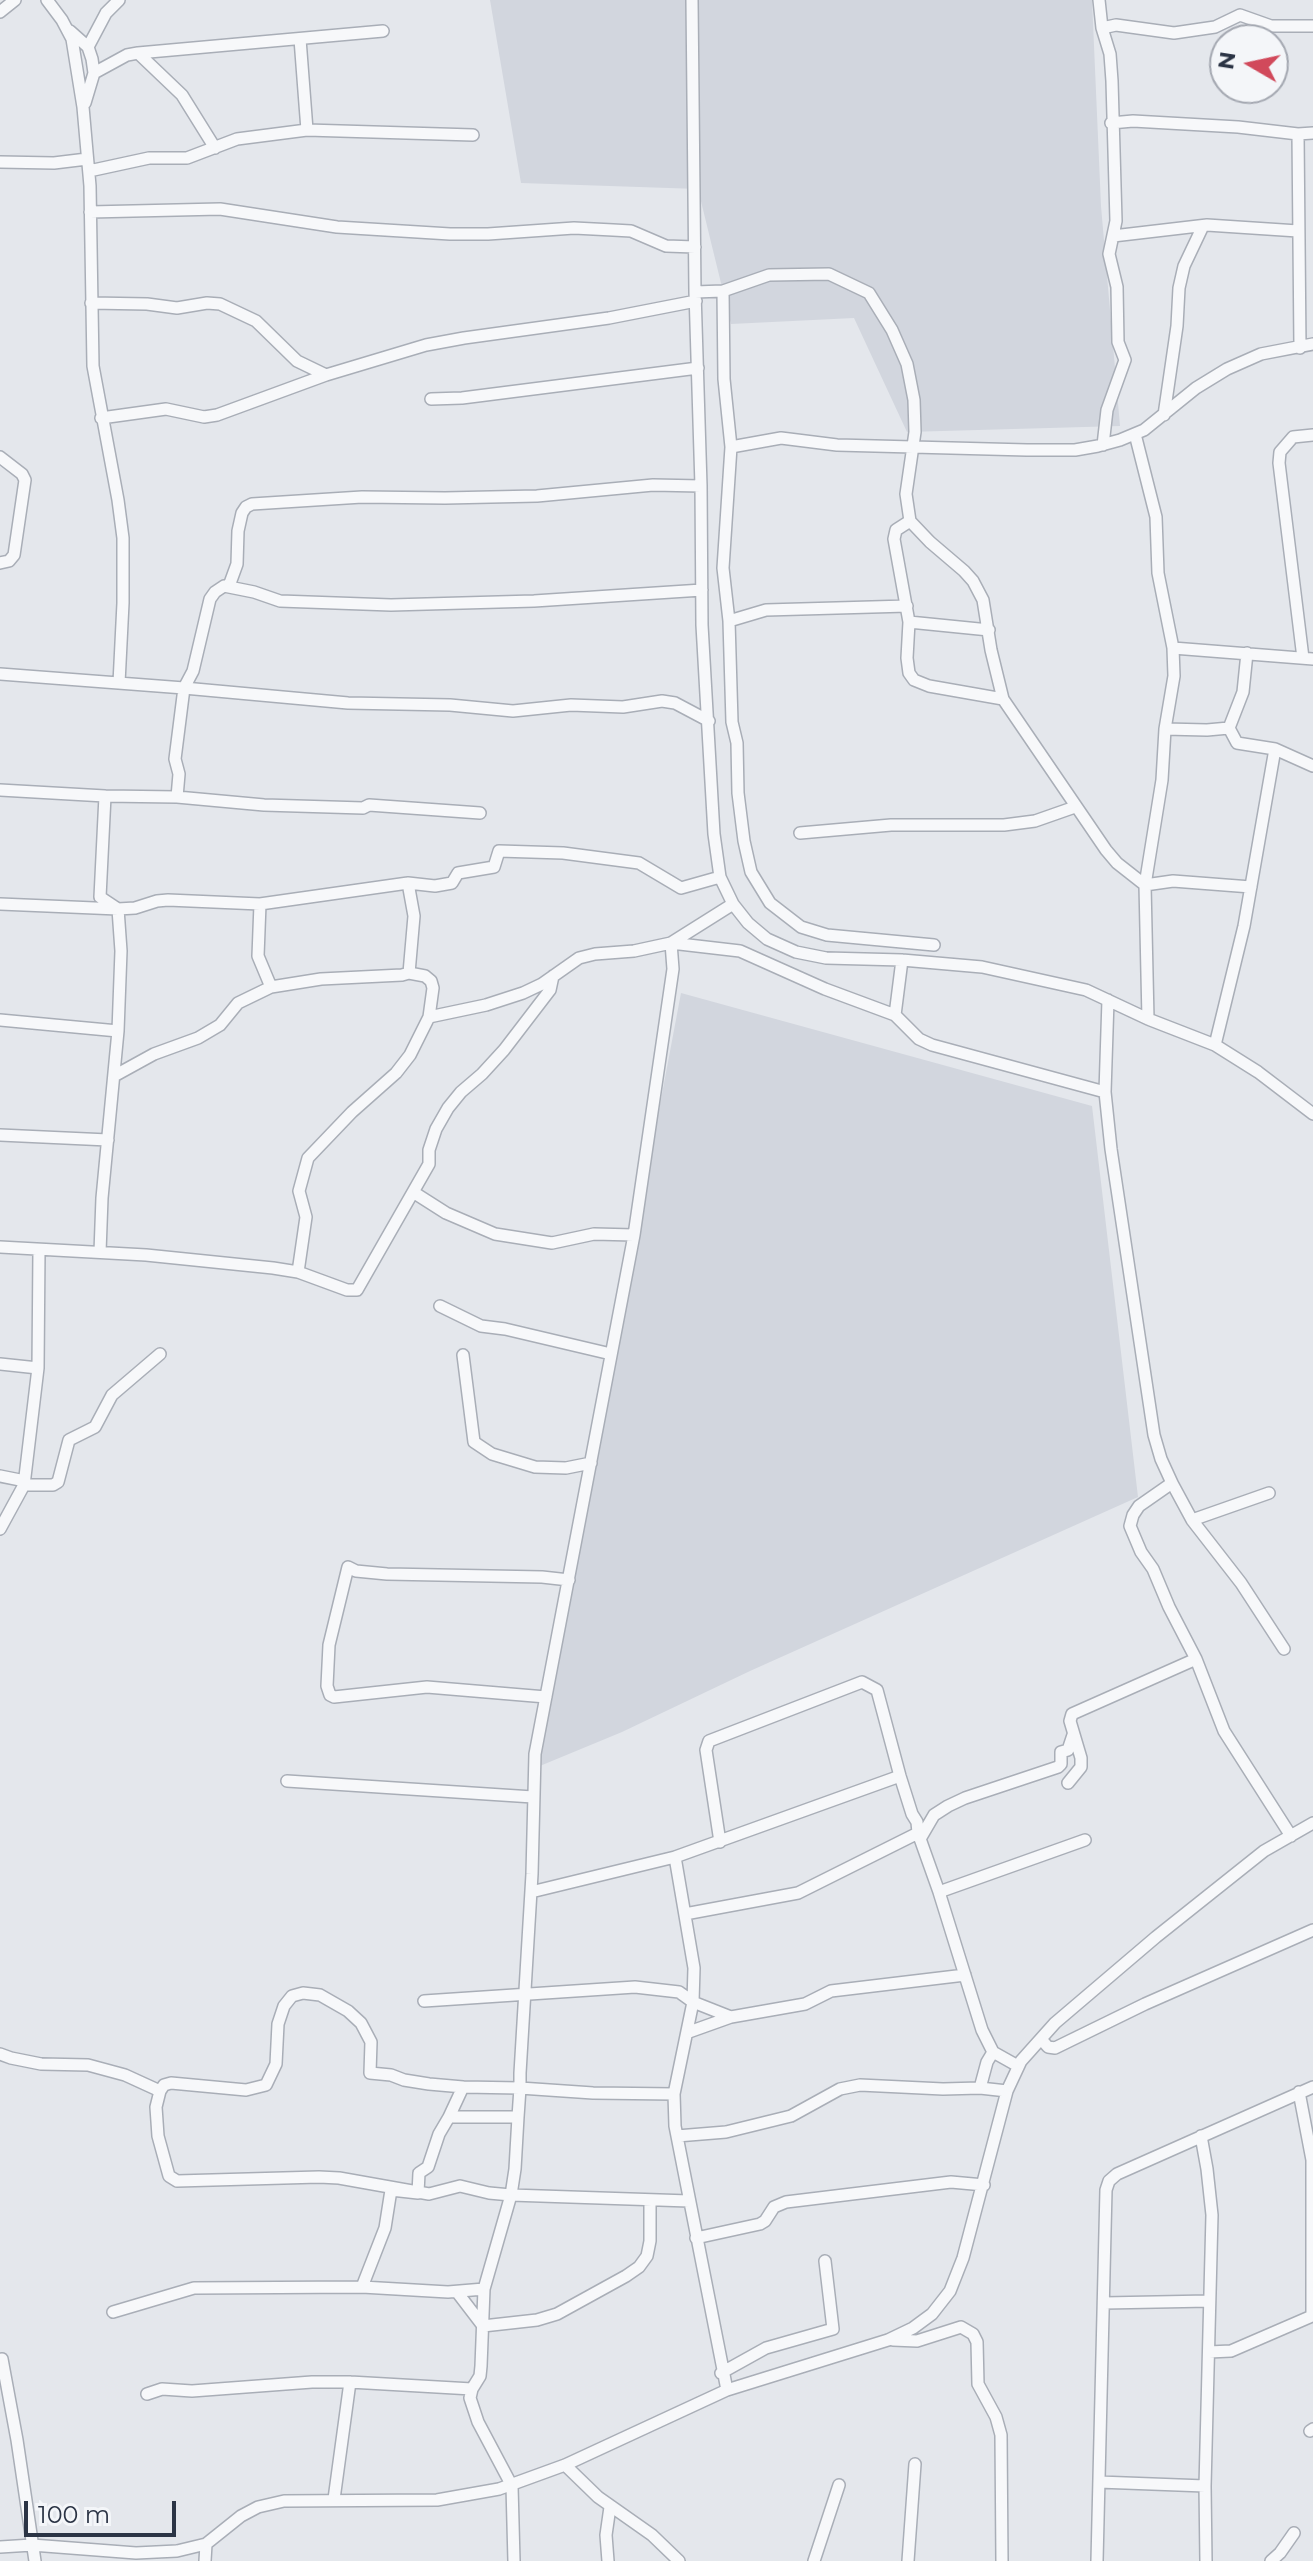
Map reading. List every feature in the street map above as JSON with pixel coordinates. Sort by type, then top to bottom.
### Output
[{"type":"street","points":[[0,12],[15,0]]},
{"type":"street","points":[[47,0],[72,39],[83,107],[90,212],[91,351],[123,538],[119,683]]},
{"type":"street","points":[[88,47],[106,13],[119,0]]},
{"type":"street","points":[[692,0],[702,625],[714,834],[720,877],[733,904],[748,923],[767,939],[796,952],[826,958],[982,967],[1086,990],[1215,1045],[1258,1072],[1313,1114]]},
{"type":"street","points":[[1099,0],[1102,28],[1110,54],[1116,221],[1109,254],[1117,287],[1118,342],[1125,360],[1107,410],[1103,445]]},
{"type":"street","points":[[1102,28],[1116,25],[1174,33],[1215,27],[1240,15],[1271,26],[1313,26]]},
{"type":"street","points":[[67,29],[88,47],[94,73],[83,107]]},
{"type":"street","points":[[94,73],[127,55],[138,53],[383,31]]},
{"type":"street","points":[[300,39],[307,130]]},
{"type":"street","points":[[138,53],[182,95],[215,148]]},
{"type":"street","points":[[1111,123],[1133,121],[1313,133]]},
{"type":"street","points":[[0,162],[88,165],[149,158],[187,158],[237,139],[307,130],[473,135]]},
{"type":"street","points":[[1298,134],[1300,348]]},
{"type":"street","points":[[90,212],[220,209],[337,227],[450,234],[574,228],[631,231],[666,246],[695,247]]},
{"type":"street","points":[[1113,236],[1203,226],[1298,231]]},
{"type":"street","points":[[1164,415],[1177,326],[1179,288],[1184,266],[1203,226]]},
{"type":"street","points":[[101,418],[166,409],[204,417],[217,415],[326,375],[426,345],[609,318],[723,291],[769,275],[829,274],[869,293],[892,330],[907,364],[914,400],[913,447],[906,494],[910,521],[973,581],[983,600],[1003,699],[1075,807],[1117,863],[1145,885],[1173,881],[1251,887]]},
{"type":"street","points":[[723,291],[724,379],[731,447],[723,568],[729,621],[738,793],[751,872],[770,903],[791,920],[815,932],[934,945]]},
{"type":"street","points":[[91,303],[177,308],[220,304],[256,321],[297,361],[326,375]]},
{"type":"street","points":[[731,447],[781,438],[837,445],[1075,450],[1135,434],[1227,369],[1261,354],[1313,344]]},
{"type":"street","points":[[431,399],[462,398],[698,368]]},
{"type":"street","points":[[1135,434],[1156,517],[1158,573],[1173,648],[1174,676],[1165,729],[1162,780],[1145,885],[1148,1019]]},
{"type":"street","points":[[1173,648],[1308,658],[1279,463],[1280,452],[1293,437],[1313,435]]},
{"type":"street","points":[[0,457],[25,480],[14,555],[9,561],[0,563]]},
{"type":"street","points":[[229,586],[237,564],[242,513],[252,504],[362,497],[537,496],[653,485],[701,486]]},
{"type":"street","points":[[910,521],[896,530],[894,539],[909,622],[909,673],[914,680],[929,686],[1003,699]]},
{"type":"street","points":[[177,797],[179,774],[175,759],[184,688],[193,671],[210,599],[224,586],[280,601],[391,605],[534,601],[702,590]]},
{"type":"street","points":[[729,621],[766,610],[907,606]]},
{"type":"street","points":[[909,622],[989,630]]},
{"type":"street","points":[[1247,653],[1243,692],[1229,728],[1237,743],[1275,749],[1313,766]]},
{"type":"street","points":[[0,674],[348,703],[450,705],[513,711],[571,705],[623,707],[662,701],[675,703],[709,721]]},
{"type":"street","points":[[1165,729],[1229,728]]},
{"type":"street","points":[[1215,1045],[1239,950],[1275,749]]},
{"type":"street","points":[[0,790],[177,797],[264,805],[363,808],[369,805],[480,813]]},
{"type":"street","points":[[105,796],[100,897],[118,909]]},
{"type":"street","points":[[800,833],[891,825],[1004,825],[1035,821],[1075,807]]},
{"type":"street","points":[[0,904],[118,909],[168,900],[260,904],[408,883],[435,886],[452,883],[458,873],[494,867],[499,851],[563,853],[639,863],[681,888],[720,877]]},
{"type":"street","points":[[408,883],[414,916],[409,973]]},
{"type":"street","points":[[260,904],[258,956],[271,987]]},
{"type":"street","points":[[671,943],[733,904]]},
{"type":"street","points":[[100,1252],[118,1031],[121,951],[118,909]]},
{"type":"street","points":[[514,2561],[512,2486],[472,2410],[470,2398],[480,2376],[484,2289],[511,2195],[515,2169],[519,2055],[531,1892],[535,1754],[634,1235],[673,969],[671,943]]},
{"type":"street","points":[[429,1017],[504,1000],[542,984],[579,958],[671,943],[740,951],[825,989],[895,1015],[919,1039],[932,1045],[1105,1092]]},
{"type":"street","points":[[895,1015],[902,960]]},
{"type":"street","points":[[114,1076],[154,1054],[198,1038],[220,1025],[238,1003],[271,987],[321,979],[409,973],[425,976],[431,981],[433,998],[429,1017],[410,1055],[396,1073],[352,1112],[308,1158],[299,1191],[306,1217],[298,1272]]},
{"type":"street","points":[[0,1247],[100,1252],[298,1272],[353,1292],[357,1290],[429,1164],[429,1150],[436,1129],[448,1108],[504,1050],[550,990],[553,976]]},
{"type":"street","points":[[1108,1000],[1105,1092],[1111,1149],[1154,1435],[1161,1459],[1192,1520],[1241,1583],[1284,1649]]},
{"type":"street","points":[[0,1020],[118,1031]]},
{"type":"street","points":[[0,1135],[108,1140]]},
{"type":"street","points":[[413,1192],[446,1213],[495,1234],[552,1243],[594,1234],[634,1235]]},
{"type":"street","points":[[0,1529],[24,1483],[38,1368],[39,1250]]},
{"type":"street","points":[[440,1306],[481,1326],[611,1354]]},
{"type":"street","points":[[0,1476],[24,1483],[53,1485],[58,1482],[69,1440],[95,1427],[112,1395],[160,1354]]},
{"type":"street","points":[[463,1355],[474,1442],[492,1454],[535,1467],[566,1468],[591,1463]]},
{"type":"street","points":[[0,1364],[38,1368]]},
{"type":"street","points":[[1172,1483],[1139,1506],[1130,1526],[1196,1659],[1224,1731],[1291,1836]]},
{"type":"street","points":[[1192,1520],[1269,1493]]},
{"type":"street","points":[[546,1697],[427,1687],[334,1697],[327,1686],[329,1645],[348,1567],[356,1571],[387,1574],[569,1580]]},
{"type":"street","points":[[1068,1783],[1081,1767],[1070,1721],[1072,1714],[1196,1659]]},
{"type":"street","points":[[720,1842],[706,1750],[709,1741],[862,1682],[877,1690],[900,1776],[982,2030],[993,2052],[1018,2066]]},
{"type":"street","points":[[685,1914],[785,1898],[798,1893],[919,1836],[934,1815],[948,1806],[1058,1767],[1061,1752],[1068,1750],[1073,1735]]},
{"type":"street","points":[[531,1892],[675,1857],[900,1776]]},
{"type":"street","points":[[287,1781],[533,1797]]},
{"type":"street","points":[[0,2547],[32,2545],[136,2553],[177,2551],[206,2544],[241,2516],[258,2507],[284,2501],[437,2500],[512,2486],[565,2465],[727,2390],[888,2340],[913,2328],[932,2314],[950,2291],[984,2185],[1007,2091],[1018,2066],[1055,2023],[1156,1937],[1264,1851],[1313,1823]]},
{"type":"street","points":[[939,1892],[1085,1840]]},
{"type":"street","points":[[675,1857],[694,1968],[689,2032],[674,2094],[677,2136],[721,2373],[727,2390]]},
{"type":"street","points":[[1041,2039],[1048,2047],[1055,2048],[1145,2004],[1313,1930]]},
{"type":"street","points":[[689,2032],[731,2017],[805,2004],[831,1991],[965,1975]]},
{"type":"street","points":[[424,2001],[635,1987],[679,1992],[693,2002],[731,2017]]},
{"type":"street","points":[[418,2193],[339,2178],[172,2180],[158,2136],[156,2107],[160,2091],[164,2085],[171,2083],[246,2090],[266,2085],[276,2064],[278,2024],[284,2006],[292,1996],[303,1993],[320,1995],[348,2011],[361,2023],[371,2042],[370,2073],[463,2087],[674,2094]]},
{"type":"street","points":[[980,2088],[993,2052]]},
{"type":"street","points":[[0,2054],[41,2064],[88,2065],[125,2075],[160,2091]]},
{"type":"street","points":[[677,2136],[726,2132],[777,2120],[791,2116],[840,2089],[860,2085],[1007,2091]]},
{"type":"street","points":[[418,2193],[419,2173],[428,2167],[433,2147],[463,2087]]},
{"type":"street","points":[[1097,2561],[1106,2190],[1109,2181],[1117,2174],[1313,2087]]},
{"type":"street","points":[[1209,2352],[1231,2351],[1313,2316],[1312,2160],[1299,2092]]},
{"type":"street","points":[[449,2117],[518,2117]]},
{"type":"street","points":[[1201,2136],[1212,2215],[1206,2561]]},
{"type":"street","points":[[696,2238],[760,2224],[774,2207],[786,2202],[942,2183],[984,2185]]},
{"type":"street","points":[[362,2287],[385,2228],[391,2190],[429,2194],[460,2186],[511,2195],[689,2201]]},
{"type":"street","points":[[483,2326],[548,2318],[639,2267],[647,2256],[650,2241],[650,2200]]},
{"type":"street","points":[[721,2373],[766,2348],[833,2329],[825,2261]]},
{"type":"street","points":[[113,2312],[194,2288],[362,2287],[457,2292],[484,2289]]},
{"type":"street","points":[[457,2292],[483,2326]]},
{"type":"street","points":[[1104,2303],[1209,2301]]},
{"type":"street","points":[[888,2340],[917,2341],[961,2327],[973,2334],[977,2342],[978,2384],[996,2417],[1001,2435],[1002,2561]]},
{"type":"street","points":[[1,2356],[35,2561]]},
{"type":"street","points":[[147,2394],[162,2389],[192,2391],[350,2382],[472,2389]]},
{"type":"street","points":[[334,2499],[350,2382]]},
{"type":"street","points":[[908,2561],[915,2464]]},
{"type":"street","points":[[565,2465],[610,2507],[652,2535],[679,2561]]},
{"type":"street","points":[[1099,2482],[1205,2486]]},
{"type":"street","points":[[814,2561],[839,2485]]},
{"type":"street","points":[[608,2561],[606,2535],[610,2507]]},
{"type":"street","points":[[1271,2561],[1294,2533]]},
{"type":"street","points":[[205,2561],[206,2544]]},
{"type":"shaded area","points":[[490,0],[1092,0],[1101,206],[1120,426],[907,432],[854,318],[731,324],[698,189],[521,183]]},
{"type":"shaded area","points":[[681,993],[1092,1106],[1138,1497],[750,1671],[622,1732],[535,1768]]}]
